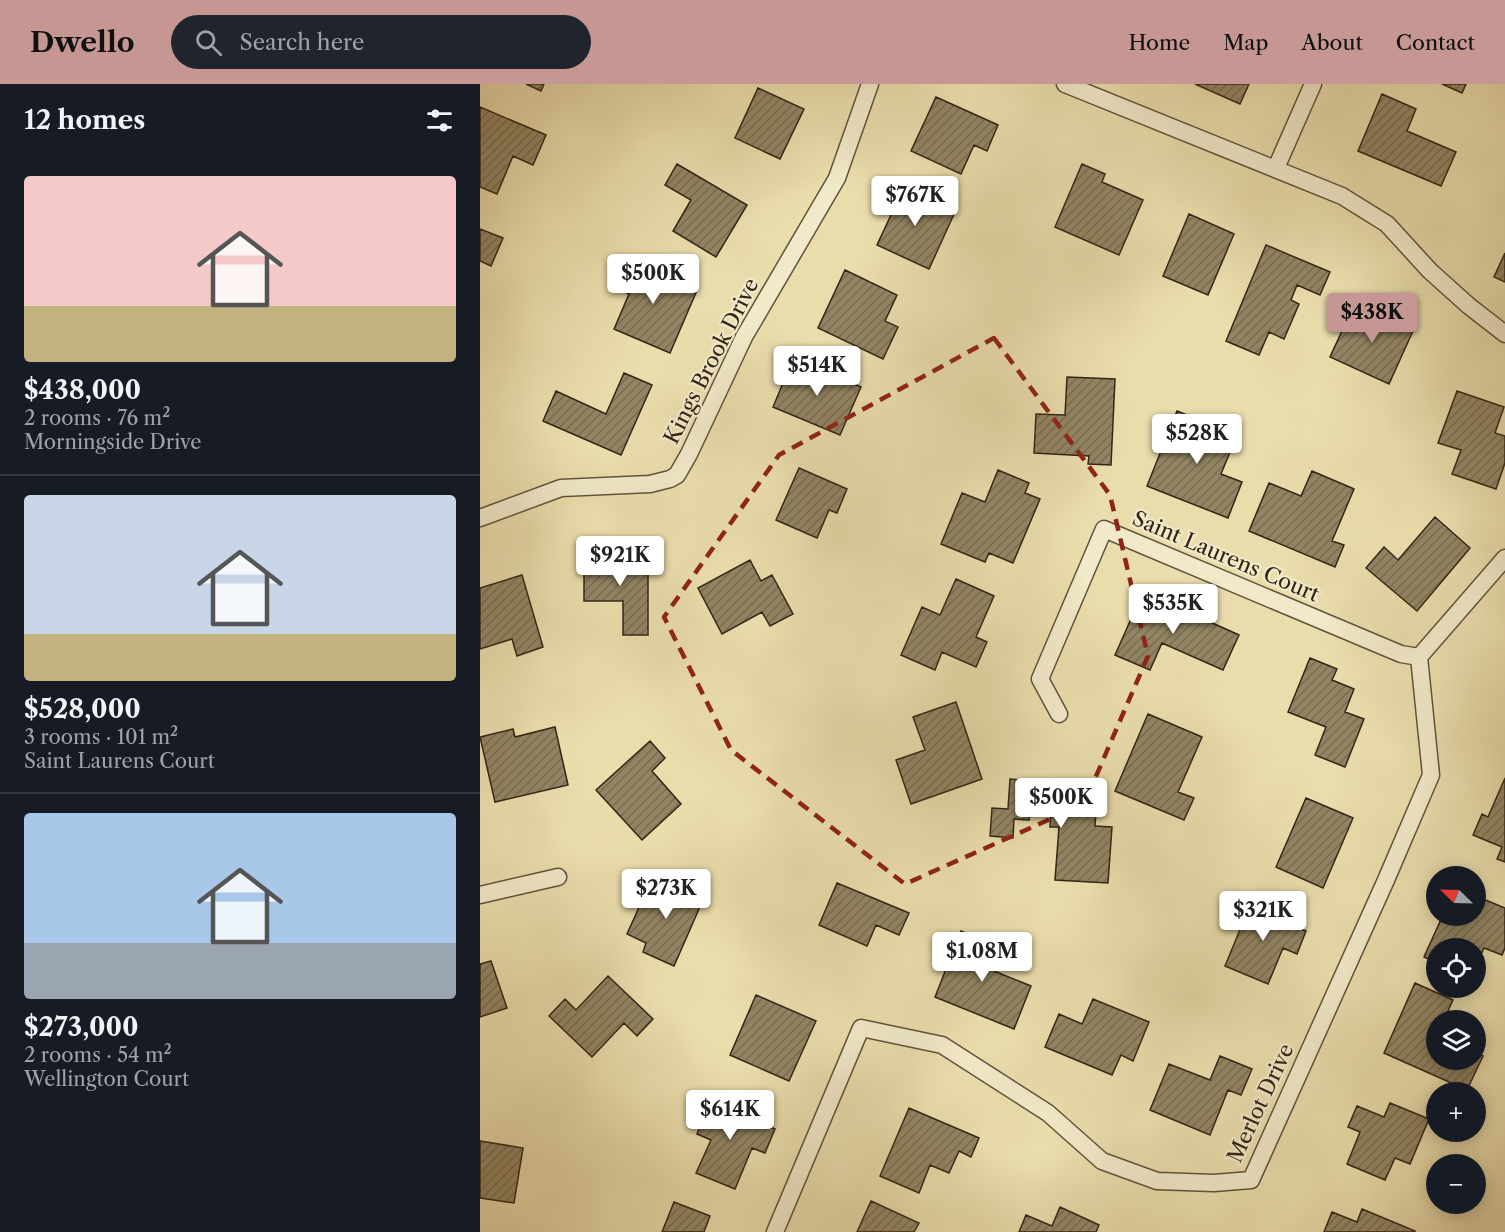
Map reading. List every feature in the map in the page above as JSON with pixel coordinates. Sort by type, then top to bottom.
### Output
[{"type":"street","name":"Kings Brook Drive","points":[[480,518],[561,488],[650,484],[677,475],[744,337],[837,178],[870,84]]},
{"type":"street","points":[[1065,84],[1342,196],[1387,224],[1430,271],[1505,334]]},
{"type":"street","points":[[1276,168],[1313,84]]},
{"type":"street","name":"Saint Laurens Court","points":[[1059,714],[1040,679],[1104,529],[1401,654],[1419,657]]},
{"type":"street","points":[[1419,657],[1505,558]]},
{"type":"street","name":"Merlot Drive","points":[[775,1232],[861,1028],[942,1046],[1048,1113],[1102,1161],[1157,1181],[1214,1183],[1251,1180],[1431,775],[1419,657]]},
{"type":"street","points":[[480,896],[558,877]]},
{"type":"highlighted area","points":[[994,338],[1110,495],[1148,656],[1084,804],[905,884],[731,750],[664,617],[779,455]]},
{"type":"building","points":[[526,84],[544,84],[541,91]]},
{"type":"building","points":[[1195,84],[1249,84],[1240,104]]},
{"type":"building","points":[[1442,84],[1466,84],[1462,93]]},
{"type":"building","points":[[758,88],[804,109],[780,159],[735,138]]},
{"type":"building","points":[[1382,94],[1416,109],[1407,131],[1456,152],[1441,186],[1358,151]]},
{"type":"building","points":[[936,97],[998,125],[987,151],[974,145],[961,174],[911,151]]},
{"type":"building","points":[[480,107],[546,135],[533,165],[513,156],[497,194],[480,187]]},
{"type":"building","points":[[677,164],[747,205],[716,257],[673,231],[691,200],[665,185]]},
{"type":"building","points":[[1082,164],[1105,174],[1102,182],[1143,200],[1119,255],[1055,227]]},
{"type":"building","points":[[897,186],[955,212],[929,269],[877,245],[891,215],[885,212]]},
{"type":"building","points":[[1189,214],[1234,234],[1208,295],[1163,276]]},
{"type":"building","points":[[480,229],[503,238],[491,266],[480,261]]},
{"type":"building","points":[[1266,245],[1330,272],[1320,295],[1297,285],[1291,300],[1299,304],[1284,339],[1269,332],[1259,355],[1226,341]]},
{"type":"building","points":[[1505,253],[1505,282],[1494,277]]},
{"type":"building","points":[[627,257],[698,288],[670,353],[614,329],[629,294],[614,287]]},
{"type":"building","points":[[845,270],[897,295],[885,321],[898,327],[883,359],[818,328]]},
{"type":"building","points":[[1354,305],[1413,331],[1389,384],[1330,357]]},
{"type":"building","points":[[793,359],[861,387],[840,435],[773,407]]},
{"type":"building","points":[[624,373],[652,385],[621,455],[543,421],[556,391],[606,414]]},
{"type":"building","points":[[1067,377],[1115,379],[1111,465],[1088,464],[1089,456],[1034,453],[1036,414],[1065,415]]},
{"type":"building","points":[[1457,391],[1504,407],[1495,433],[1505,436],[1505,463],[1496,489],[1452,474],[1461,450],[1438,443]]},
{"type":"building","points":[[1177,411],[1237,435],[1221,474],[1242,482],[1228,518],[1147,486]]},
{"type":"building","points":[[799,468],[847,489],[837,513],[829,510],[817,538],[776,520]]},
{"type":"building","points":[[998,470],[1029,483],[1025,493],[1040,499],[1013,563],[989,553],[985,562],[941,544],[962,493],[985,502]]},
{"type":"building","points":[[1312,471],[1354,489],[1332,541],[1344,545],[1335,567],[1249,531],[1269,483],[1301,496]]},
{"type":"building","points":[[1435,517],[1470,548],[1417,611],[1366,568],[1384,547],[1398,560]]},
{"type":"building","points":[[648,555],[648,635],[623,635],[623,601],[584,601],[584,556]]},
{"type":"building","points":[[750,560],[761,581],[772,575],[793,614],[770,626],[762,612],[722,634],[698,588]]},
{"type":"building","points":[[522,575],[543,647],[517,656],[512,639],[480,649],[480,588]]},
{"type":"building","points":[[956,579],[994,596],[976,637],[987,642],[976,667],[942,652],[935,670],[901,655],[922,607],[940,615]]},
{"type":"building","points":[[1143,592],[1239,635],[1223,670],[1162,643],[1150,670],[1115,655]]},
{"type":"building","points":[[1310,658],[1337,669],[1332,680],[1354,689],[1345,712],[1364,719],[1345,767],[1315,755],[1326,727],[1288,712]]},
{"type":"building","points":[[956,702],[982,779],[911,804],[896,760],[925,750],[913,717]]},
{"type":"building","points":[[1148,714],[1202,737],[1178,792],[1194,798],[1184,820],[1115,791]]},
{"type":"building","points":[[555,727],[568,785],[495,802],[480,737],[513,729],[515,737]]},
{"type":"building","points":[[650,741],[665,758],[652,771],[681,804],[642,840],[596,790]]},
{"type":"building","points":[[1505,778],[1505,862],[1497,859],[1502,847],[1473,835],[1482,814],[1488,817]]},
{"type":"building","points":[[1010,779],[1061,783],[1060,795],[1097,798],[1095,826],[1112,827],[1108,883],[1055,880],[1059,827],[1050,827],[1051,809],[1030,808],[1029,820],[1014,819],[1013,838],[990,836],[992,808],[1008,809]]},
{"type":"building","points":[[1306,798],[1353,818],[1323,888],[1276,867]]},
{"type":"building","points":[[679,881],[706,893],[674,966],[643,952],[646,943],[627,934],[650,883],[673,893]]},
{"type":"building","points":[[837,883],[909,913],[899,935],[876,925],[867,946],[819,925]]},
{"type":"building","points":[[1253,898],[1281,909],[1277,920],[1306,931],[1297,954],[1283,948],[1268,984],[1225,966]]},
{"type":"building","points":[[1486,900],[1505,908],[1505,948],[1502,955],[1486,949],[1486,938],[1433,938],[1438,926],[1486,926]]},
{"type":"building","points":[[961,931],[1003,948],[994,971],[1031,986],[1014,1029],[935,997]]},
{"type":"building","points":[[491,961],[507,1008],[480,1017],[480,964]]},
{"type":"building","points":[[608,976],[653,1019],[637,1036],[624,1023],[592,1057],[549,1016],[565,999],[576,1010]]},
{"type":"building","points":[[1415,983],[1426,988],[1426,998],[1453,1000],[1448,1010],[1426,1010],[1426,1070],[1476,1070],[1471,1082],[1449,1082],[1384,1053]]},
{"type":"building","points":[[756,995],[816,1021],[789,1081],[730,1055]]},
{"type":"building","points":[[1093,999],[1149,1022],[1133,1061],[1121,1055],[1112,1075],[1045,1047],[1059,1014],[1082,1024]]},
{"type":"building","points":[[1220,1056],[1252,1069],[1241,1095],[1228,1090],[1210,1135],[1150,1110],[1169,1064],[1210,1080]]},
{"type":"building","points":[[713,1094],[744,1107],[741,1115],[775,1129],[765,1153],[752,1148],[735,1189],[696,1173],[711,1140],[697,1134]]},
{"type":"building","points":[[1390,1103],[1426,1118],[1426,1126],[1410,1164],[1395,1158],[1385,1180],[1347,1164],[1360,1132],[1348,1127],[1357,1106],[1384,1117]]},
{"type":"building","points":[[909,1108],[979,1138],[971,1157],[959,1151],[949,1173],[930,1165],[919,1193],[880,1176]]},
{"type":"building","points":[[480,1141],[523,1148],[514,1203],[480,1198]]},
{"type":"building","points":[[871,1201],[919,1223],[914,1232],[857,1232]]},
{"type":"building","points":[[674,1202],[710,1216],[704,1232],[662,1232]]},
{"type":"building","points":[[1060,1207],[1099,1225],[1096,1232],[1019,1232],[1026,1215],[1052,1226]]},
{"type":"building","points":[[1362,1209],[1415,1232],[1324,1232],[1332,1212],[1357,1222]]}]
